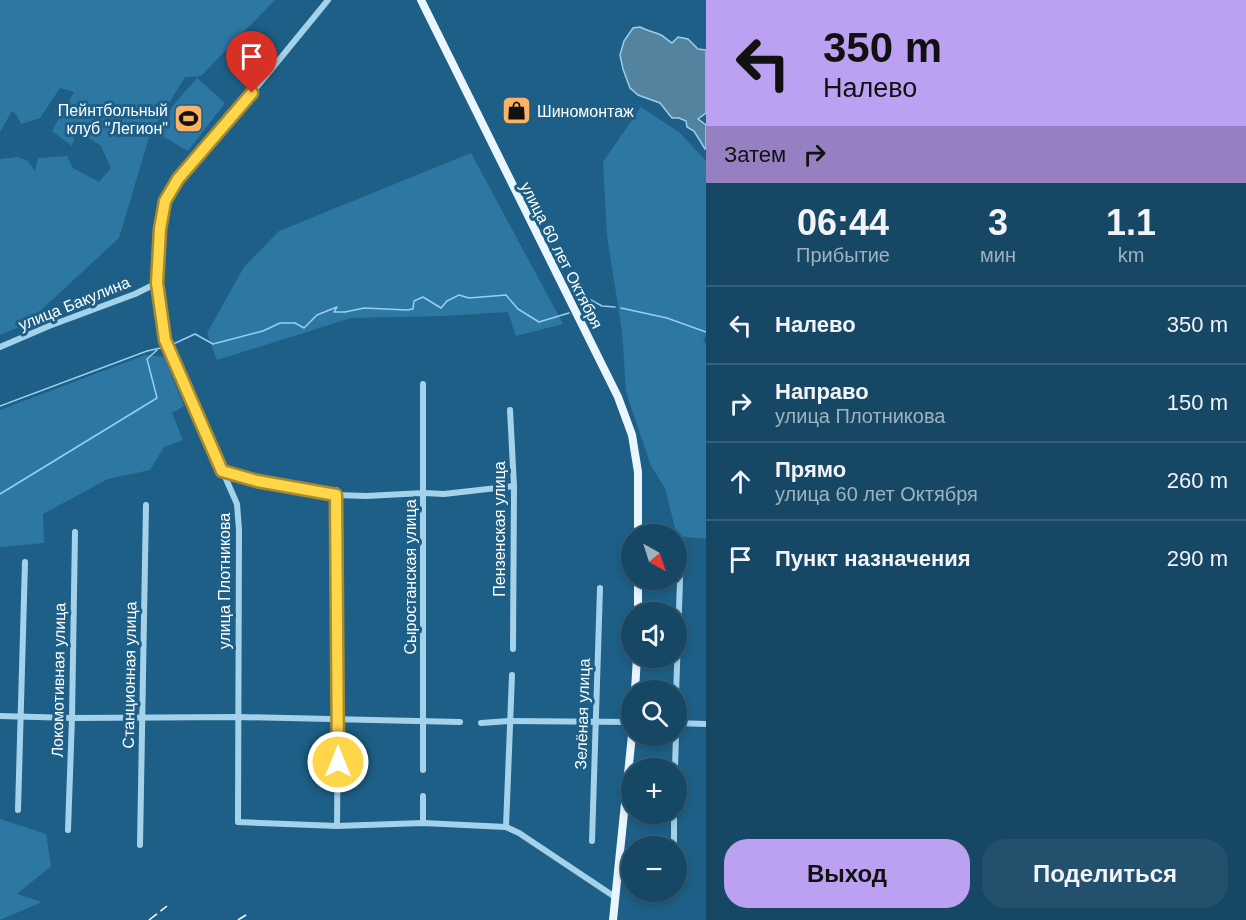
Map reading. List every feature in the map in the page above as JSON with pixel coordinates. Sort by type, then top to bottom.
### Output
[{"type":"main road","name":"улица 60 лет Октября","points":[[421,0],[618,397],[632,435],[638,472],[638,524]]},
{"type":"main road","points":[[613,920],[631,746]]},
{"type":"street","points":[[157,283],[160,229],[165,201],[178,179],[328,0]]},
{"type":"street","name":"улица Бакулина","points":[[0,347],[135,294],[157,283]]},
{"type":"street","name":"улица Плотникова","points":[[157,283],[165,340],[237,504],[239,530],[238,822],[337,826]]},
{"type":"street","name":"Сыростанская улица","points":[[423,384],[423,770]]},
{"type":"street","name":"Пензенская улица","points":[[510,410],[514,486],[513,649]]},
{"type":"street","points":[[222,471],[257,481],[366,496],[444,494],[514,486]]},
{"type":"street","points":[[336,492],[337,826],[423,823],[506,827],[519,833],[615,897]]},
{"type":"street","name":"Станционная улица","points":[[140,845],[146,505]]},
{"type":"street","name":"Локомотивная улица","points":[[68,830],[75,532]]},
{"type":"street","points":[[18,810],[25,562]]},
{"type":"street","name":"Зелёная улица","points":[[592,842],[600,588]]},
{"type":"street","points":[[677,680],[680,590]]},
{"type":"street","points":[[506,827],[512,675]]},
{"type":"street","points":[[0,716],[238,717],[460,722]]},
{"type":"street","points":[[481,723],[621,722]]},
{"type":"street","points":[[687,723],[706,724]]},
{"type":"street","points":[[423,796],[423,823]]},
{"type":"shaded area","points":[[0,0],[275,0],[201,76],[185,77],[150,134],[119,238],[26,324],[0,335],[0,159],[17,157],[28,161],[35,171],[38,158],[67,156],[73,168],[99,182],[111,168],[101,146],[76,130],[72,146],[52,131],[74,92],[60,88],[40,118],[21,124],[12,111],[0,132]]},
{"type":"shaded area","points":[[640,27],[661,35],[672,43],[678,37],[688,39],[698,49],[706,50],[706,113],[698,119],[706,125],[705,149],[694,131],[687,127],[686,121],[672,118],[660,103],[638,95],[630,88],[620,55],[624,41],[633,28]]},
{"type":"shaded area","name":"Пейнтбольный клуб \"Легион\"","points":[[197,78],[225,103],[188,151],[157,133],[174,104]]},
{"type":"shaded area","points":[[641,107],[679,132],[706,161],[706,337],[703,338],[706,345],[706,539],[687,537],[687,524],[674,524],[665,488],[651,466],[626,392],[622,331],[607,236],[603,162]]},
{"type":"shaded area","points":[[471,153],[563,324],[516,336],[508,312],[351,318],[217,360],[207,333],[244,267],[279,231]]},
{"type":"shaded area","points":[[145,355],[164,357],[184,406],[172,413],[183,440],[164,447],[150,470],[108,479],[43,514],[44,543],[0,547],[0,410]]},
{"type":"shaded area","points":[[0,819],[46,834],[51,866],[17,894],[42,902],[0,920]]},
{"type":"waterway","points":[[169,346],[195,334],[213,344],[263,331],[280,323],[295,323],[304,328],[317,315],[337,307],[334,312],[364,308],[413,309],[414,301],[423,297],[441,308],[447,301],[459,295],[469,298],[506,295],[518,309],[539,322],[569,313]]},
{"type":"waterway","points":[[583,306],[589,299],[602,306],[615,307]]},
{"type":"waterway","points":[[621,308],[667,318],[706,332]]},
{"type":"waterway","points":[[0,406],[147,351],[165,347]]},
{"type":"waterway","points":[[0,494],[157,398],[147,359],[157,350]]},
{"type":"railway","points":[[149,920],[167,906]]},
{"type":"railway","points":[[238,920],[246,915]]},
{"type":"place","name":"Шиномонтаж","points":[[516,111]]},
{"type":"place","name":"Пейнтбольный клуб \"Легион\"","points":[[189,119]]},
{"type":"route","points":[[252,93],[178,179],[165,201],[160,229],[157,283],[165,340],[222,471],[257,481],[336,495],[338,762]]}]
